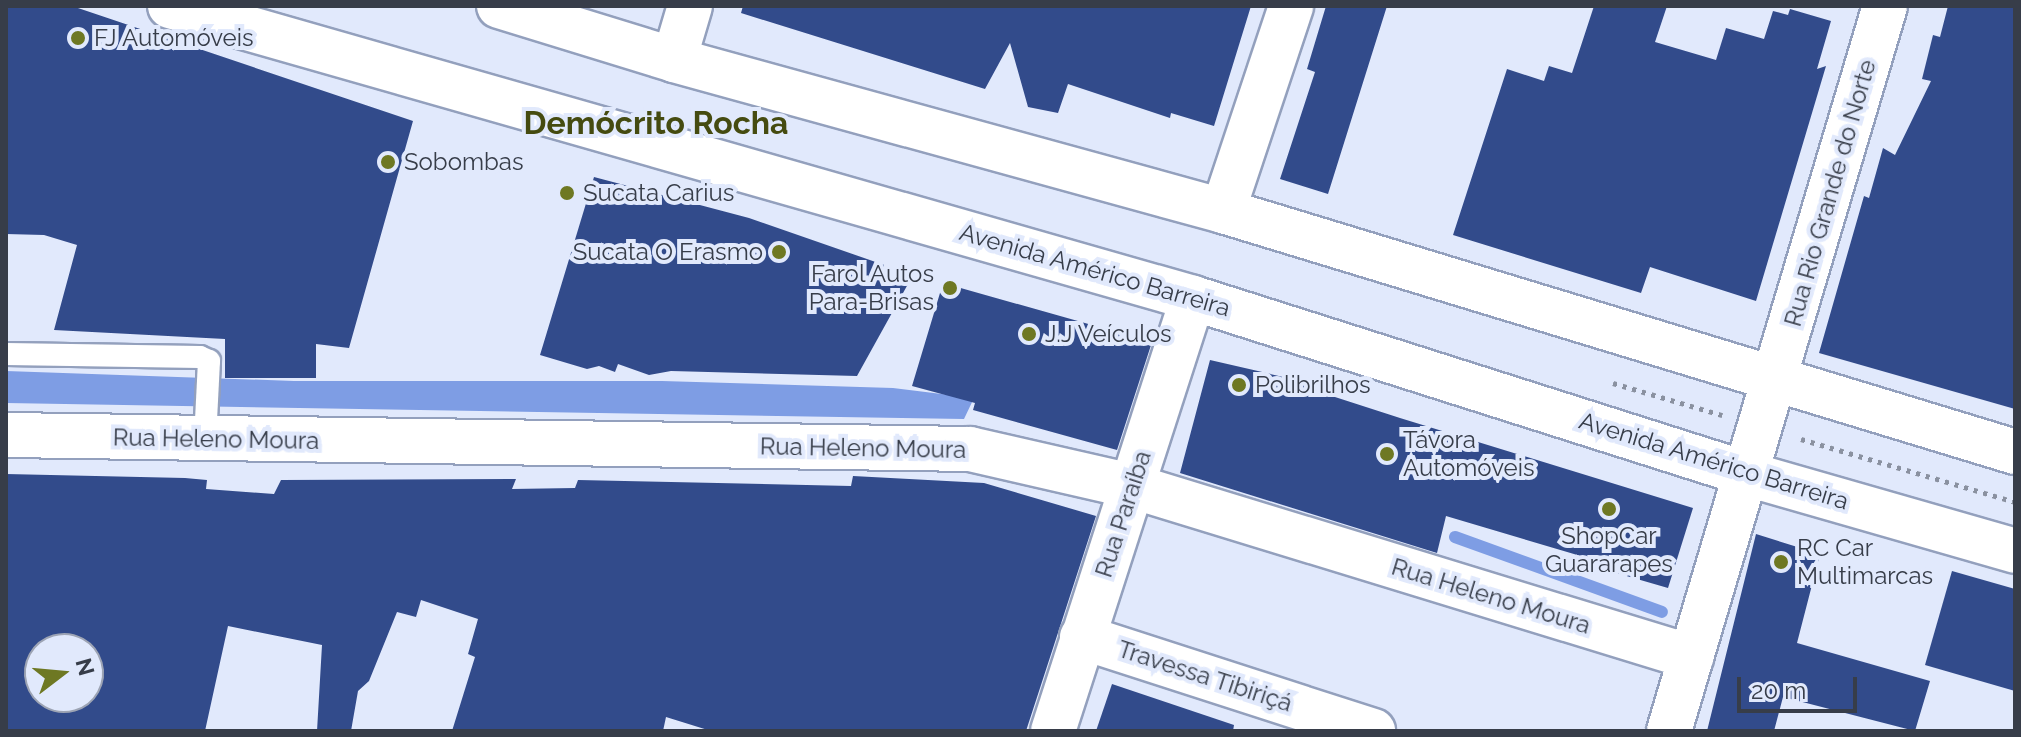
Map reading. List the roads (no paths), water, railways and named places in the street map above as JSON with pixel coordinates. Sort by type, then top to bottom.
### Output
[{"type":"street","name":"Avenida Américo Barreira","points":[[170,6],[1193,298],[1747,474],[2015,551]]},
{"type":"street","points":[[499,6],[674,60],[1223,211],[2015,452]]},
{"type":"street","points":[[674,60],[690,6]]},
{"type":"street","points":[[1223,211],[1291,6]]},
{"type":"street","name":"Rua Rio Grande do Norte","points":[[1669,731],[1885,6]]},
{"type":"street","name":"Rua Paraíba","points":[[1053,731],[1193,298]]},
{"type":"street","name":"Rua Heleno Moura","points":[[6,435],[205,428],[970,449],[1132,486],[1691,657]]},
{"type":"street","name":"Travessa Tibiriçá","points":[[1082,637],[1373,731]]},
{"type":"lane","points":[[6,354],[200,357],[209,361],[205,428]]},
{"type":"water","points":[[6,371],[294,381],[662,381],[893,388],[974,398],[964,419],[6,403]]},
{"type":"waterway","points":[[1455,537],[1662,612]]},
{"type":"place","name":"FJ Automóveis","points":[[78,38]]},
{"type":"place","name":"Sobombas","points":[[388,162]]},
{"type":"place","name":"Sucata Carius","points":[[567,193]]},
{"type":"place","name":"Sucata O Erasmo","points":[[779,252]]},
{"type":"place","name":"Farol Autos Para-Brisas","points":[[950,288]]},
{"type":"place","name":"J.J Veículos","points":[[1029,334]]},
{"type":"place","name":"Polibrilhos","points":[[1239,385]]},
{"type":"place","name":"Távora Automóveis","points":[[1387,454]]},
{"type":"place","name":"ShopCar Guararapes","points":[[1609,509]]},
{"type":"place","name":"RC Car Multimarcas","points":[[1781,562]]},
{"type":"district","name":"Demócrito Rocha","points":[[656,123]]}]
